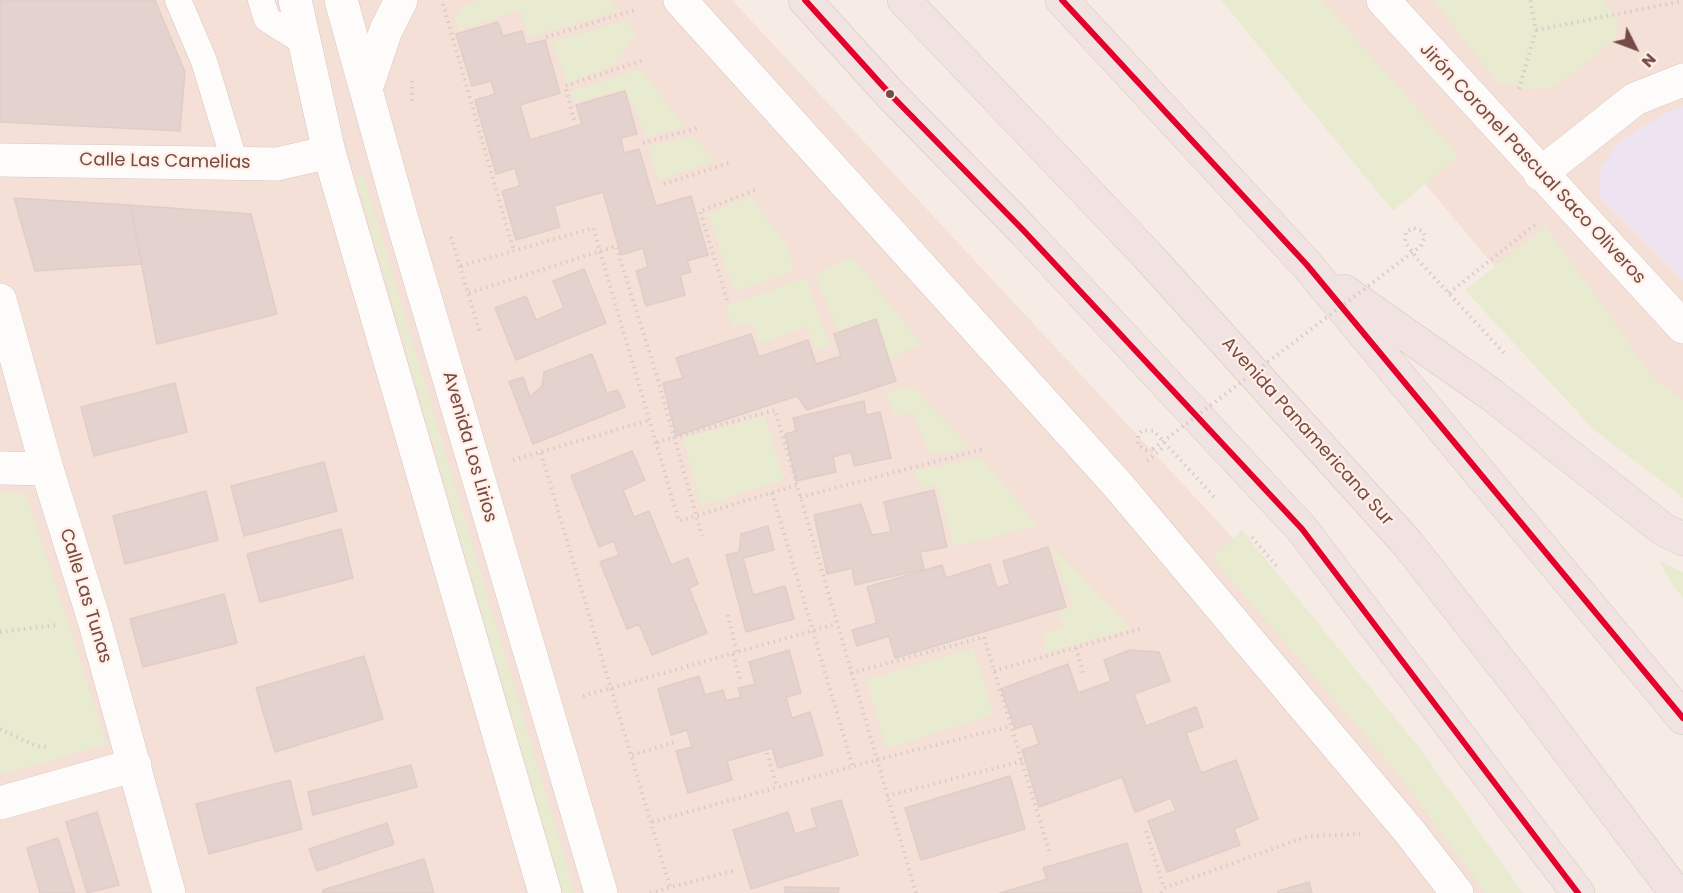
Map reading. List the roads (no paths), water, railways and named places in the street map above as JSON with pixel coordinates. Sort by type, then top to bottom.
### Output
[{"type":"highway","points":[[805,0],[890,94],[1032,240],[1302,529],[1571,886]]},
{"type":"highway","name":"Avenida Panamericana Sur","points":[[904,0],[1146,254],[1408,544],[1534,705],[1676,893]]},
{"type":"highway","points":[[1062,0],[1307,265],[1683,718]]},
{"type":"highway","points":[[1307,265],[1492,395],[1664,530],[1683,539]]},
{"type":"street","points":[[295,0],[307,44],[329,152],[545,893]]},
{"type":"street","name":"Avenida Los Lirios","points":[[340,0],[601,893]]},
{"type":"street","points":[[366,89],[386,30],[401,0]]},
{"type":"street","points":[[680,0],[1117,484],[1409,831],[1457,893]]},
{"type":"street","name":"Jirón Coronel Pascual Saco Oliveros","points":[[1383,0],[1540,174],[1683,327]]},
{"type":"street","points":[[1540,174],[1635,99],[1683,80]]},
{"type":"street","name":"Calle Las Camelias","points":[[0,160],[276,164],[329,152]]},
{"type":"street","name":"Calle Las Tunas","points":[[0,300],[47,469],[94,620],[168,893]]},
{"type":"street","points":[[0,468],[47,469]]},
{"type":"street","points":[[0,803],[135,765]]},
{"type":"lane","points":[[178,0],[204,61],[235,163]]},
{"type":"lane","points":[[261,0],[267,19],[307,44]]}]
